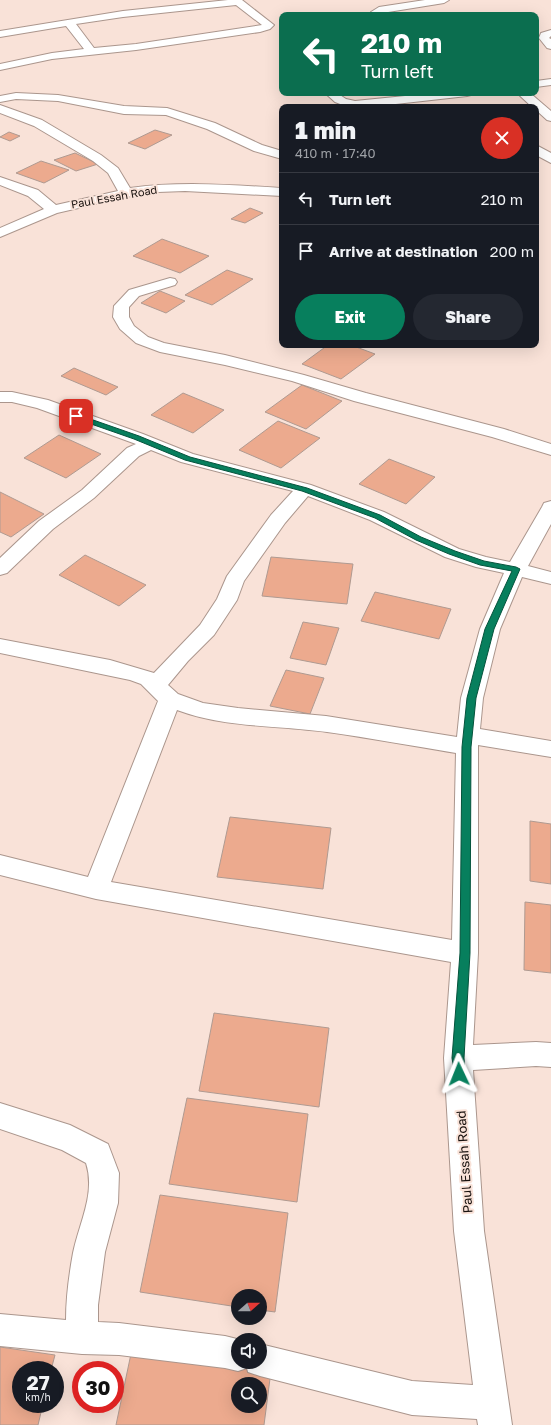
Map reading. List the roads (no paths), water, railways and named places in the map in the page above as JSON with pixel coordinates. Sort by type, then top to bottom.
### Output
[{"type":"street","points":[[376,12],[380,10],[444,0]]},
{"type":"street","points":[[0,34],[123,14],[238,2],[269,25],[252,30],[136,47],[52,56],[0,67]]},
{"type":"street","points":[[69,22],[91,51]]},
{"type":"street","points":[[551,33],[546,35],[544,38],[551,46]]},
{"type":"street","points":[[539,84],[551,82]]},
{"type":"street","points":[[0,99],[16,96],[58,98],[124,110],[167,112],[211,126],[258,148],[279,154]]},
{"type":"street","points":[[334,96],[344,103],[350,104]]},
{"type":"street","points":[[364,104],[434,96]]},
{"type":"street","points":[[526,96],[536,104]]},
{"type":"street","points":[[539,107],[551,117]]},
{"type":"street","points":[[0,109],[38,123],[97,158],[113,171],[126,192]]},
{"type":"street","points":[[539,145],[551,159]]},
{"type":"street","points":[[0,181],[33,193],[53,210]]},
{"type":"street","name":"Paul Essah Road","points":[[0,233],[53,210],[126,192],[158,188],[185,187],[279,192]]},
{"type":"street","points":[[170,282],[134,293],[122,306],[121,317],[128,329],[142,340],[160,347],[225,360],[298,378],[360,397],[498,433],[551,450]]},
{"type":"street","points":[[0,397],[12,396],[42,404],[188,458],[305,489],[377,516],[419,538],[483,564],[516,569],[551,578]]},
{"type":"street","points":[[0,569],[46,525],[88,494],[133,452],[149,444]]},
{"type":"street","points":[[96,889],[163,693],[181,656],[207,630],[227,600],[234,580],[278,518],[305,489]]},
{"type":"street","name":"Paul Essah Road","points":[[494,1414],[469,1231],[458,1058],[465,953],[467,741],[472,698],[490,629],[516,569],[551,507]]},
{"type":"street","points":[[0,646],[137,674],[149,679],[163,693],[186,706],[211,712],[551,749]]},
{"type":"street","points":[[0,865],[96,889],[465,953]]},
{"type":"street","points":[[458,1058],[536,1054],[551,1055]]},
{"type":"street","points":[[0,1116],[70,1139],[98,1154],[104,1173],[103,1204],[89,1252],[82,1305],[82,1338]]},
{"type":"street","points":[[0,1330],[119,1340],[231,1353]]},
{"type":"street","points":[[267,1362],[412,1398],[494,1414]]}]
